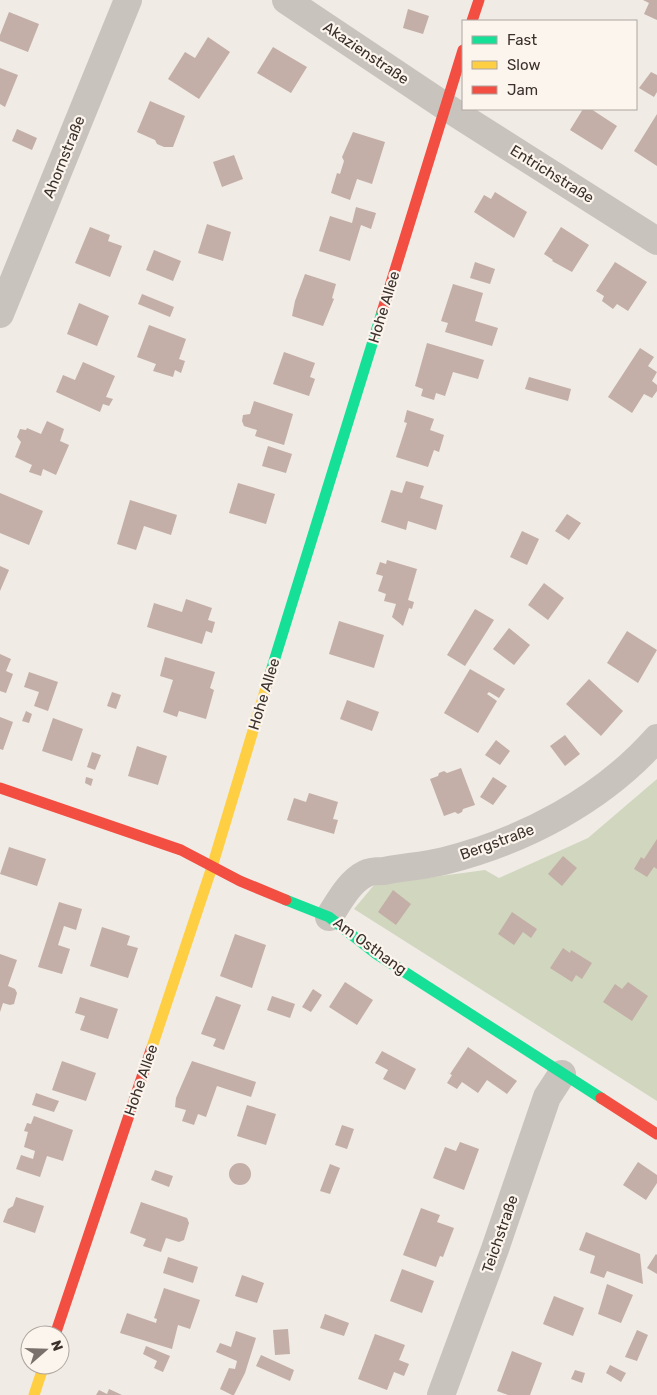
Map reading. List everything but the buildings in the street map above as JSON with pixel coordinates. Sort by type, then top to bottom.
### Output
[{"type":"street","name":"Ahornstraße","points":[[0,314],[128,0]]},
{"type":"street","name":"Akazienstraße","points":[[286,0],[446,107]]},
{"type":"street","points":[[472,20],[479,0]]},
{"type":"street","name":"Hohe Allee","points":[[58,1325],[212,867],[299,577],[462,53]]},
{"type":"street","name":"Entrichstraße","points":[[446,107],[657,241]]},
{"type":"street","name":"Bergstraße","points":[[329,917],[346,890],[366,873],[443,861],[482,850],[545,825],[615,779],[636,762],[657,738]]},
{"type":"street","name":"Am Osthang","points":[[0,788],[181,850],[240,881],[329,917],[375,953],[657,1134]]},
{"type":"street","name":"Teichstraße","points":[[441,1395],[495,1249],[547,1097],[562,1074]]},
{"type":"street","points":[[34,1395],[41,1375]]},
{"type":"green space","points":[[657,779],[657,1101],[354,909],[374,885],[485,870],[499,878],[588,838]]},
{"type":"traffic: fast","points":[[271,671],[382,312]]},
{"type":"traffic: fast","points":[[286,900],[329,917],[375,953],[601,1098]]},
{"type":"traffic: slow","points":[[151,1050],[212,867],[271,671]]},
{"type":"traffic: slow","points":[[34,1395],[41,1375]]},
{"type":"traffic: jam","points":[[472,20],[479,0]]},
{"type":"traffic: jam","points":[[382,312],[462,53]]},
{"type":"traffic: jam","points":[[0,788],[181,850],[240,881],[286,900]]},
{"type":"traffic: jam","points":[[58,1325],[151,1050]]},
{"type":"traffic: jam","points":[[601,1098],[657,1134]]}]
